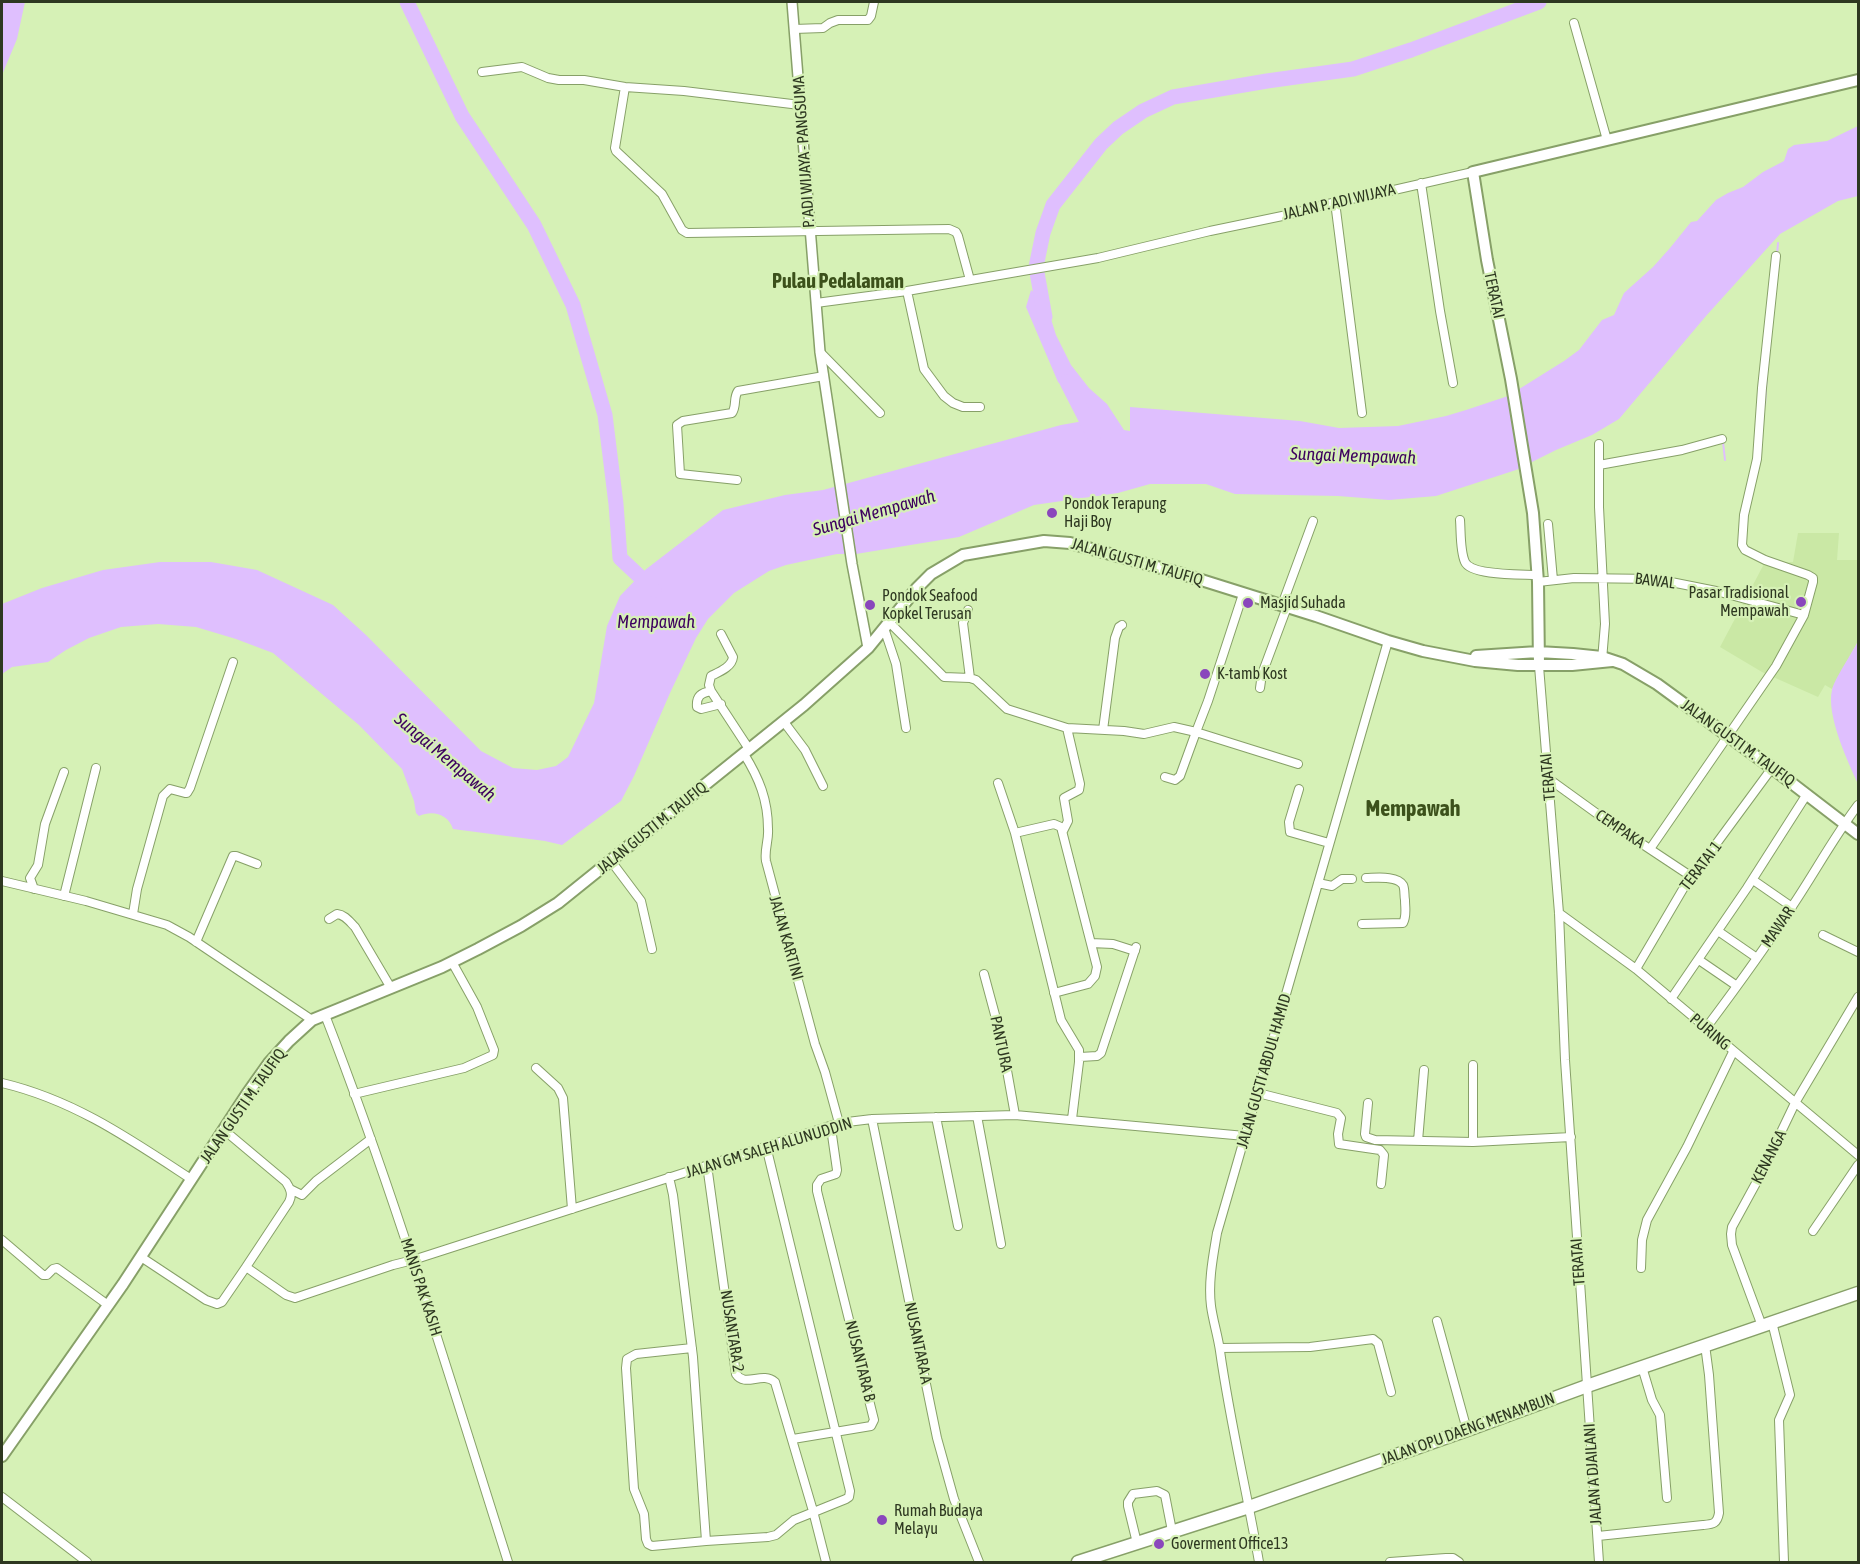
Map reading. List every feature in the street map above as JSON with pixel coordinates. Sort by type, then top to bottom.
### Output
[{"type":"highway","name":"JALAN OPU DAENG MENAMBUN","points":[[1078,1563],[1249,1507],[1587,1386],[1858,1293]]},
{"type":"main road","name":"JALAN P. ADI WIJAYA","points":[[1473,172],[1858,80]]},
{"type":"main road","name":"TERATAI","points":[[1473,172],[1487,260],[1512,379],[1533,513],[1539,666]]},
{"type":"main road","name":"JALAN GUSTI M. TAUFIQ","points":[[2,1456],[141,1257],[269,1063],[289,1041],[312,1020],[452,962],[558,903],[783,722],[868,648],[931,574],[963,555],[1044,541],[1058,541],[1086,546],[1179,573],[1388,641],[1458,658],[1539,666],[1572,665],[1606,660]]},
{"type":"main road","name":"JALAN GUSTI M. TAUFIQ","points":[[1458,658],[1538,652],[1606,660],[1631,668],[1657,684],[1773,768],[1858,834]]},
{"type":"street","name":"P. ADI WIJAYA - PANGSUMA","points":[[792,2],[820,352],[852,564],[868,648]]},
{"type":"street","points":[[794,29],[823,28],[838,20],[868,20],[874,2]]},
{"type":"street","points":[[1574,23],[1606,140]]},
{"type":"street","points":[[482,72],[522,67],[553,79],[584,80],[625,87],[684,91],[800,105]]},
{"type":"street","points":[[625,87],[616,151],[662,194],[682,230],[687,233],[953,230],[958,236],[970,280]]},
{"type":"street","name":"JALAN P. ADI WIJAYA","points":[[816,303],[907,291],[1098,258],[1473,172]]},
{"type":"street","points":[[1421,183],[1440,311],[1454,383]]},
{"type":"street","points":[[1335,202],[1362,413]]},
{"type":"street","points":[[1650,849],[1776,666],[1804,615],[1813,578],[1805,573],[1758,557],[1745,550],[1742,545],[1744,515],[1757,459],[1776,256]]},
{"type":"street","points":[[907,291],[924,369],[944,396],[953,403],[963,407],[980,407]]},
{"type":"street","points":[[820,352],[879,413]]},
{"type":"street","points":[[737,480],[680,474],[677,425],[683,421],[733,412],[734,398],[738,391],[824,376]]},
{"type":"street","points":[[1599,465],[1682,450],[1722,439]]},
{"type":"street","points":[[1599,444],[1606,660]]},
{"type":"street","points":[[1260,688],[1262,674],[1313,520]]},
{"type":"street","name":"BAWAL","points":[[1460,520],[1463,557],[1468,568],[1473,570],[1554,580],[1574,578],[1656,579],[1716,591],[1804,615]]},
{"type":"street","points":[[1548,524],[1554,580]]},
{"type":"street","points":[[1165,777],[1175,780],[1180,776],[1243,594]]},
{"type":"street","points":[[968,610],[963,623],[970,678]]},
{"type":"street","points":[[886,625],[944,677],[976,680],[1006,709],[1068,728],[1144,734],[1174,727],[1298,764]]},
{"type":"street","points":[[886,625],[896,664],[906,728]]},
{"type":"street","points":[[1103,730],[1115,638],[1122,625]]},
{"type":"street","points":[[721,634],[733,661],[711,676],[709,685],[711,691],[702,692],[699,695],[697,707],[701,709],[721,704]]},
{"type":"street","name":"JALAN GUSTI ABDUL HAMID","points":[[1259,1563],[1224,1385],[1220,1348],[1210,1305],[1213,1256],[1217,1233],[1388,641]]},
{"type":"street","points":[[134,914],[137,889],[163,796],[170,789],[187,793],[190,788],[233,662]]},
{"type":"street","name":"TERATAI","points":[[1539,666],[1559,913],[1565,1060],[1587,1386]]},
{"type":"street","name":"JALAN KARTINI","points":[[711,691],[721,704],[761,787],[767,816],[766,861],[815,1044],[839,1123]]},
{"type":"street","points":[[783,722],[805,750],[823,786]]},
{"type":"street","points":[[1063,831],[1068,821],[1064,798],[1079,790],[1080,784],[1068,728]]},
{"type":"street","points":[[64,896],[96,768]]},
{"type":"street","name":"TERATAI 1","points":[[1636,969],[1692,877],[1773,768]]},
{"type":"street","points":[[34,889],[30,878],[38,865],[45,824],[64,772]]},
{"type":"street","name":"CEMPAKA","points":[[1549,779],[1692,877]]},
{"type":"street","points":[[998,783],[1015,833],[1061,1020],[1077,1045],[1080,1057],[1072,1119]]},
{"type":"street","points":[[1299,789],[1289,822],[1290,832],[1329,843]]},
{"type":"street","points":[[1671,999],[1753,880],[1807,794]]},
{"type":"street","name":"MAWAR","points":[[1706,1028],[1792,907],[1858,805]]},
{"type":"street","points":[[1015,833],[1059,825],[1063,831],[1091,943],[1097,968],[1092,981],[1054,993]]},
{"type":"street","points":[[196,942],[233,856],[257,864]]},
{"type":"street","points":[[611,861],[641,901],[652,949]]},
{"type":"street","points":[[1362,924],[1402,923],[1406,917],[1404,888],[1401,883],[1395,879],[1365,878]]},
{"type":"street","points":[[1318,883],[1332,886],[1342,879],[1352,879]]},
{"type":"street","points":[[1753,880],[1792,907]]},
{"type":"street","points":[[2,881],[134,914],[167,925],[312,1020]]},
{"type":"street","name":"PURING","points":[[1559,913],[1636,969],[1858,1155]]},
{"type":"street","points":[[329,920],[336,914],[347,918],[355,927],[391,988]]},
{"type":"street","points":[[1718,931],[1757,958]]},
{"type":"street","points":[[1823,935],[1858,952]]},
{"type":"street","points":[[1080,1057],[1097,1056],[1101,1053],[1135,949],[1113,944],[1091,943]]},
{"type":"street","points":[[1699,960],[1737,986]]},
{"type":"street","points":[[354,1094],[464,1068],[493,1055],[494,1050],[477,1007],[452,962]]},
{"type":"street","name":"PANTURA","points":[[984,974],[1000,1037],[1015,1115]]},
{"type":"street","name":"KENANGA","points":[[1784,1563],[1779,1420],[1790,1395],[1778,1342],[1767,1324],[1732,1245],[1731,1234],[1736,1219],[1761,1174],[1795,1103],[1858,997]]},
{"type":"street","name":"MANIS PAK KASIH","points":[[325,1015],[413,1260],[508,1563]]},
{"type":"street","points":[[1641,1268],[1642,1240],[1647,1220],[1687,1147],[1733,1052]]},
{"type":"street","points":[[1473,1065],[1473,1142]]},
{"type":"street","points":[[536,1068],[558,1088],[563,1098],[572,1209]]},
{"type":"street","points":[[1418,1141],[1424,1070]]},
{"type":"street","points":[[2,1083],[34,1092],[93,1117],[192,1179]]},
{"type":"street","points":[[1258,1093],[1340,1115],[1339,1144],[1380,1150],[1384,1155],[1381,1184]]},
{"type":"street","points":[[1368,1103],[1365,1134],[1366,1137],[1375,1140],[1473,1142],[1571,1137]]},
{"type":"street","name":"JALAN GM SALEH ALUNUDDIN","points":[[246,1267],[286,1295],[295,1298],[393,1264],[413,1260],[839,1123],[872,1119],[1015,1115],[1245,1136]]},
{"type":"street","points":[[977,1116],[1001,1244]]},
{"type":"street","points":[[936,1117],[958,1226]]},
{"type":"street","name":"NUSANTARA A","points":[[872,1119],[938,1438],[951,1490],[979,1563]]},
{"type":"street","name":"NUSANTARA B","points":[[829,1127],[837,1170],[836,1174],[821,1179],[817,1185],[817,1191],[874,1420],[871,1426],[837,1431]]},
{"type":"street","points":[[141,1257],[206,1300],[217,1304],[222,1302],[289,1202],[290,1189],[286,1182],[224,1130]]},
{"type":"street","points":[[290,1189],[302,1195],[316,1181],[370,1139]]},
{"type":"street","points":[[692,1348],[636,1354],[627,1359],[634,1489],[644,1514],[648,1544],[652,1546],[768,1537],[776,1535],[794,1520],[846,1499],[850,1494],[837,1431],[766,1146]]},
{"type":"street","points":[[1813,1231],[1858,1165]]},
{"type":"street","name":"NUSANTARA 2","points":[[707,1166],[736,1374],[743,1381],[765,1377],[775,1382],[793,1439],[826,1563]]},
{"type":"street","points":[[669,1178],[692,1348],[706,1541]]},
{"type":"street","points":[[2,1240],[43,1275],[57,1268],[108,1305]]},
{"type":"street","points":[[1437,1321],[1467,1430]]},
{"type":"street","points":[[1220,1348],[1310,1347],[1373,1339],[1378,1343],[1391,1392]]},
{"type":"street","points":[[1598,1536],[1714,1524],[1717,1521],[1719,1512],[1705,1345]]},
{"type":"street","points":[[1642,1367],[1649,1393],[1660,1414],[1667,1498]]},
{"type":"street","name":"JALAN A DJAILANI","points":[[1587,1386],[1599,1563]]},
{"type":"street","points":[[793,1439],[837,1431]]},
{"type":"street","points":[[1137,1543],[1128,1506],[1133,1494],[1157,1491],[1165,1495],[1172,1531]]},
{"type":"street","points":[[2,1497],[87,1563]]},
{"type":"street","points":[[1390,1563],[1446,1558],[1453,1558],[1459,1563]]},
{"type":"shaded area","name":"Pasar Tradisional Mempawah","points":[[1798,533],[1839,533],[1837,560],[1858,560],[1858,641],[1832,689],[1825,685],[1818,697],[1762,672],[1720,647],[1764,564],[1793,562]]},
{"type":"water","points":[[2,2],[25,2],[17,39],[2,75]]},
{"type":"water","name":"Mempawah","points":[[1858,126],[1858,196],[1838,201],[1780,234],[1706,316],[1619,419],[1592,435],[1516,470],[1436,496],[1389,500],[1338,496],[1235,494],[1206,484],[1150,484],[1118,493],[1034,505],[959,537],[856,554],[837,554],[769,571],[734,593],[708,619],[696,638],[621,801],[562,845],[453,829],[448,820],[439,815],[430,813],[419,816],[416,813],[402,769],[359,725],[273,653],[236,639],[196,627],[158,624],[121,627],[89,638],[48,662],[12,667],[2,674],[2,604],[42,588],[103,570],[160,562],[211,562],[257,570],[333,605],[366,635],[481,751],[513,768],[537,770],[556,766],[568,757],[594,703],[607,626],[620,596],[645,570],[723,510],[785,495],[823,490],[1089,418],[1082,406],[1058,382],[1026,307],[1031,290],[1046,303],[1056,335],[1071,365],[1089,388],[1107,404],[1124,430],[1130,431],[1130,407],[1300,421],[1339,428],[1398,426],[1446,416],[1508,396],[1564,361],[1579,350],[1602,320],[1614,315],[1624,293],[1653,267],[1691,222],[1697,221],[1716,200],[1743,187],[1763,172],[1784,161],[1788,149],[1794,145],[1827,141]]},
{"type":"water","points":[[1858,641],[1858,784],[1839,738],[1831,700],[1833,686]]},
{"type":"waterway","points":[[407,2],[462,116],[534,225],[573,305],[605,415],[620,558],[654,590]]},
{"type":"waterway","points":[[1045,317],[1036,267],[1043,233],[1053,205],[1101,144],[1118,128],[1143,111],[1173,97],[1353,69],[1539,2]]},
{"type":"waterway","points":[[1777,255],[1778,243]]},
{"type":"waterway","points":[[1765,405],[1767,374]]},
{"type":"waterway","points":[[1067,382],[1094,435]]},
{"type":"waterway","points":[[1723,442],[1725,460]]},
{"type":"place","name":"Pondok Terapung Haji Boy","points":[[1052,513]]},
{"type":"place","name":"Pasar Tradisional Mempawah","points":[[1801,602]]},
{"type":"place","name":"Masjid Suhada","points":[[1248,603]]},
{"type":"place","name":"Pondok Seafood Kopkel Terusan","points":[[870,605]]},
{"type":"place","name":"K-tamb Kost","points":[[1205,674]]},
{"type":"place","name":"Rumah Budaya Melayu","points":[[882,1520]]},
{"type":"place","name":"Goverment Office13","points":[[1159,1544]]},
{"type":"district","name":"Pulau Pedalaman","points":[[838,282]]},
{"type":"district","name":"Mempawah","points":[[1413,809]]},
{"type":"water label","name":"Sungai Mempawah","points":[[1353,456]]},
{"type":"water label","name":"Sungai Mempawah","points":[[874,513]]},
{"type":"water label","name":"Sungai Mempawah","points":[[445,757]]}]
